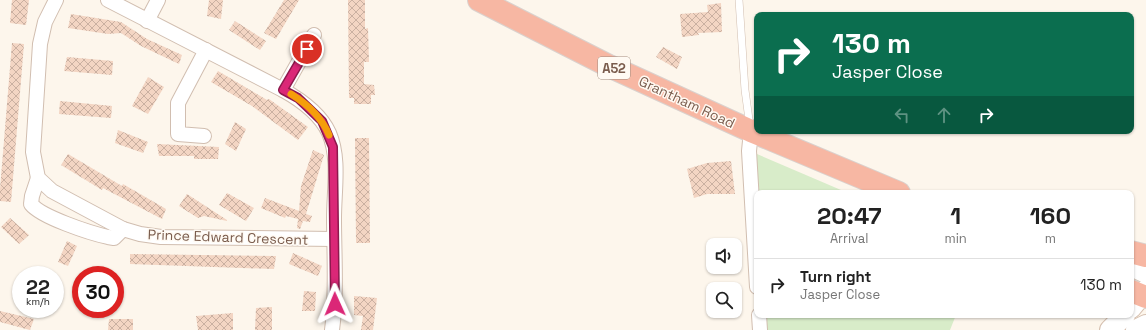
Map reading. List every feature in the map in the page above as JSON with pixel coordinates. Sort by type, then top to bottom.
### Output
[{"type":"highway","name":"Grantham Road","points":[[479,0],[609,66],[754,132]]},
{"type":"highway","name":"Grantham Road","points":[[758,134],[893,190]]},
{"type":"highway","points":[[1134,253],[1146,256]]},
{"type":"street","points":[[56,0],[46,22],[40,44],[33,152],[38,178],[31,204],[35,210],[67,224],[108,237],[114,238],[123,229]]},
{"type":"street","points":[[108,0],[298,98],[322,121],[329,133],[334,157],[335,304],[332,330]]},
{"type":"street","points":[[147,21],[158,0]]},
{"type":"street","points":[[283,90],[314,35]]},
{"type":"street","points":[[204,136],[178,134],[178,103],[206,50]]},
{"type":"street","points":[[751,131],[749,151],[754,236]]},
{"type":"street","name":"Prince Edward Crescent","points":[[38,178],[52,191],[123,229],[140,234],[161,237],[334,239]]},
{"type":"street","points":[[1134,267],[1146,273]]},
{"type":"street","points":[[759,318],[760,330]]},
{"type":"street","points":[[1110,330],[1123,318]]},
{"type":"street","points":[[1136,330],[1146,325]]},
{"type":"lane","points":[[739,0],[745,90],[751,131]]},
{"type":"green space","points":[[757,154],[841,190],[757,190],[753,167]]},
{"type":"green space","points":[[765,318],[955,318],[950,330],[766,330]]},
{"type":"building","points":[[12,0],[29,0],[26,25],[10,23]]},
{"type":"building","points":[[209,0],[223,0],[221,19],[207,16]]},
{"type":"building","points":[[284,0],[299,0],[276,39],[264,33]]},
{"type":"building","points":[[348,0],[365,0],[365,29],[368,28],[369,62],[364,62],[364,84],[374,85],[375,95],[371,95],[371,104],[354,104],[354,98],[349,98]]},
{"type":"building","points":[[721,3],[722,32],[698,33],[699,35],[682,37],[680,14],[708,12],[707,5]]},
{"type":"building","points":[[71,14],[121,22],[147,39],[182,55],[179,64],[141,46],[121,33],[108,34],[68,28]]},
{"type":"building","points":[[235,21],[266,41],[260,50],[229,30]]},
{"type":"building","points":[[12,43],[24,44],[11,202],[0,201],[0,189]]},
{"type":"building","points":[[663,47],[682,57],[677,69],[656,57]]},
{"type":"building","points":[[67,57],[113,61],[112,75],[64,71]]},
{"type":"building","points":[[218,71],[267,100],[269,99],[308,127],[298,140],[252,106],[211,82]]},
{"type":"building","points":[[148,77],[164,87],[148,114],[132,106]]},
{"type":"building","points":[[60,101],[112,106],[111,118],[59,114]]},
{"type":"building","points":[[235,122],[246,129],[236,151],[225,144]]},
{"type":"building","points":[[118,130],[148,142],[143,153],[115,143]]},
{"type":"building","points":[[355,138],[369,138],[370,243],[356,243]]},
{"type":"building","points":[[157,144],[219,147],[218,159],[194,159],[194,156],[159,156]]},
{"type":"building","points":[[313,150],[324,155],[306,214],[312,216],[310,222],[303,221],[300,229],[297,228],[298,219],[286,216],[285,218],[261,208],[265,198],[299,211],[301,186]]},
{"type":"building","points":[[68,154],[122,186],[123,184],[166,209],[162,219],[103,188],[102,190],[61,165]]},
{"type":"building","points":[[731,161],[735,194],[707,194],[694,198],[687,169],[707,163]]},
{"type":"building","points":[[227,193],[254,208],[246,221],[219,205]]},
{"type":"building","points":[[187,194],[227,221],[204,216],[198,218],[179,206]]},
{"type":"building","points":[[10,218],[29,235],[19,244],[1,227]]},
{"type":"building","points":[[67,241],[77,246],[68,266],[58,262]]},
{"type":"building","points":[[293,253],[322,266],[318,276],[289,264]]},
{"type":"building","points":[[130,254],[276,256],[274,269],[130,264]]},
{"type":"building","points":[[304,291],[316,292],[315,311],[302,311]]},
{"type":"building","points":[[354,296],[377,298],[373,330],[361,330],[363,316],[354,315]]},
{"type":"building","points":[[272,307],[272,330],[255,330],[256,308]]},
{"type":"building","points":[[0,311],[12,314],[12,318],[34,319],[30,330],[0,322]]},
{"type":"building","points":[[233,313],[233,330],[198,330],[196,316]]},
{"type":"building","points":[[109,319],[133,319],[133,330],[108,330]]},
{"type":"slow traffic","points":[[291,94],[298,98],[322,121],[329,135]]},
{"type":"route","points":[[307,49],[283,90],[298,98],[322,121],[329,133],[333,147],[335,304]]}]
